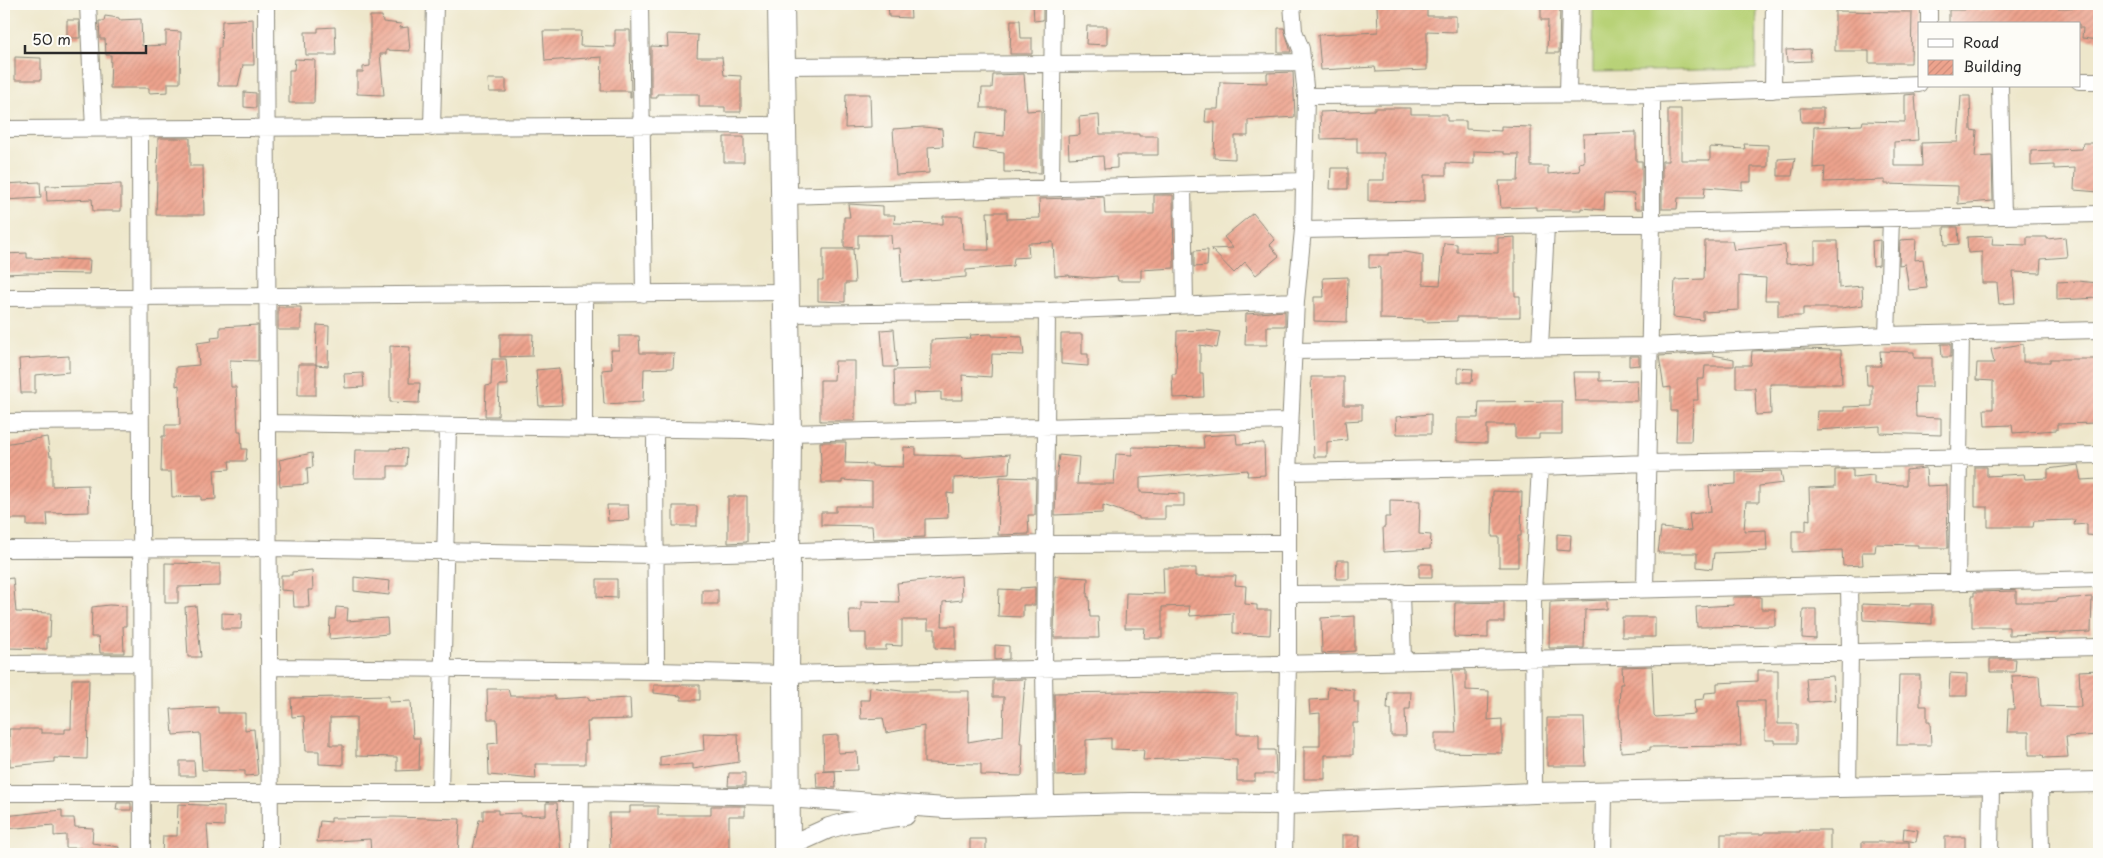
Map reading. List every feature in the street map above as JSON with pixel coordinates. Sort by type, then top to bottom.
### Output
[{"type":"highway","points":[[781,4],[788,433],[786,551],[787,851]]},
{"type":"street","points":[[88,4],[94,129]]},
{"type":"street","points":[[266,4],[270,854]]},
{"type":"street","points":[[432,128],[435,4]]},
{"type":"street","points":[[640,4],[644,294]]},
{"type":"street","points":[[1051,188],[1054,4]]},
{"type":"street","points":[[1284,854],[1288,663],[1288,472],[1296,301],[1303,230],[1306,96],[1301,49],[1294,31],[1292,4]]},
{"type":"street","points":[[1568,94],[1570,4]]},
{"type":"street","points":[[1774,4],[1774,90]]},
{"type":"street","points":[[1929,4],[1929,22]]},
{"type":"street","points":[[782,66],[1302,62]]},
{"type":"street","points":[[2080,81],[2099,80]]},
{"type":"street","points":[[1306,96],[1652,94],[1918,84]]},
{"type":"street","points":[[2000,88],[2003,216]]},
{"type":"street","points":[[1645,589],[1652,222],[1652,94]]},
{"type":"street","points":[[4,130],[783,125]]},
{"type":"street","points":[[140,129],[142,854]]},
{"type":"street","points":[[785,196],[1183,186],[1304,181]]},
{"type":"street","points":[[1183,186],[1185,305]]},
{"type":"street","points":[[1303,230],[2099,214]]},
{"type":"street","points":[[1887,335],[1891,219]]},
{"type":"street","points":[[1540,347],[1546,226]]},
{"type":"street","points":[[584,294],[584,428]]},
{"type":"street","points":[[4,298],[644,294],[787,303],[1047,311],[1296,301]]},
{"type":"street","points":[[1046,806],[1044,670],[1047,311]]},
{"type":"street","points":[[1294,351],[1650,346],[1887,335],[2099,330]]},
{"type":"street","points":[[1957,582],[1962,334]]},
{"type":"street","points":[[4,422],[140,421]]},
{"type":"street","points":[[268,423],[745,430],[788,433],[1290,421]]},
{"type":"street","points":[[440,793],[441,669],[448,426]]},
{"type":"street","points":[[655,429],[654,554],[656,671]]},
{"type":"street","points":[[1288,472],[2099,455]]},
{"type":"street","points":[[1534,793],[1533,592],[1540,467]]},
{"type":"street","points":[[4,549],[268,548],[654,554],[1046,544],[1287,543]]},
{"type":"street","points":[[1288,594],[1533,592],[2099,579]]},
{"type":"street","points":[[1848,787],[1849,584]]},
{"type":"street","points":[[1401,592],[1403,661]]},
{"type":"street","points":[[269,667],[786,674],[2099,647]]},
{"type":"street","points":[[4,664],[141,663]]},
{"type":"street","points":[[4,793],[581,793],[786,796],[946,808],[1132,803],[1285,804],[1534,793],[2099,782]]},
{"type":"street","points":[[2040,783],[2041,854]]},
{"type":"street","points":[[1990,854],[1991,785]]},
{"type":"street","points":[[580,854],[581,793]]},
{"type":"street","points":[[1603,854],[1604,793]]},
{"type":"street","points":[[787,851],[829,828],[847,823],[946,808]]},
{"type":"green space","points":[[1593,4],[1757,4],[1756,69],[1593,72]]},
{"type":"building","points":[[888,4],[910,4],[911,18],[889,17]]},
{"type":"building","points":[[1033,4],[1043,4],[1043,20],[1034,21]]},
{"type":"building","points":[[1427,4],[1427,16],[1456,16],[1456,32],[1427,31],[1427,70],[1376,72],[1375,67],[1321,70],[1318,35],[1378,32],[1377,5]]},
{"type":"building","points":[[1541,4],[1560,4],[1559,53],[1547,53],[1548,20],[1541,20]]},
{"type":"building","points":[[1965,4],[1980,4],[1980,10],[2024,7],[2024,4],[2059,4],[2058,8],[2099,7],[2099,40],[2082,38],[2083,28],[2080,28],[2080,22],[1949,22],[1949,10],[1965,10]]},
{"type":"building","points":[[1835,11],[1912,12],[1911,63],[1869,63],[1869,51],[1835,51]]},
{"type":"building","points":[[105,16],[119,18],[119,20],[141,19],[142,46],[166,45],[166,31],[181,32],[180,83],[168,83],[168,92],[149,93],[149,88],[110,88],[111,55],[106,55],[105,39],[100,39],[99,21],[104,21]]},
{"type":"building","points":[[370,16],[382,16],[383,22],[401,24],[400,28],[408,27],[410,51],[386,50],[386,54],[380,54],[384,95],[357,94],[357,72],[363,72],[363,67],[370,66]]},
{"type":"building","points":[[253,19],[254,65],[243,65],[238,86],[218,86],[218,48],[221,48],[222,21]]},
{"type":"building","points":[[67,20],[79,20],[80,38],[67,38]]},
{"type":"building","points":[[1011,20],[1020,20],[1021,38],[1032,38],[1032,54],[1010,54]]},
{"type":"building","points":[[1087,26],[1107,26],[1107,45],[1086,44]]},
{"type":"building","points":[[335,27],[336,55],[306,55],[305,32],[318,32],[318,28]]},
{"type":"building","points":[[1278,28],[1284,28],[1291,52],[1278,52]]},
{"type":"building","points":[[615,30],[630,30],[631,98],[630,91],[601,91],[602,57],[545,61],[543,31],[581,31],[580,46],[615,47]]},
{"type":"building","points":[[667,34],[698,35],[697,57],[722,57],[724,75],[741,76],[741,112],[725,112],[725,107],[699,107],[699,94],[657,94],[657,98],[651,98],[651,46],[668,47]]},
{"type":"building","points":[[1810,49],[1811,61],[1787,62],[1786,50]]},
{"type":"building","points":[[15,57],[41,58],[41,80],[15,80]]},
{"type":"building","points":[[295,59],[315,60],[314,103],[289,103],[289,70],[294,70]]},
{"type":"building","points":[[1293,72],[1295,117],[1248,120],[1248,136],[1235,136],[1235,159],[1214,158],[1215,122],[1205,122],[1206,109],[1218,109],[1220,82],[1267,83],[1267,73]]},
{"type":"building","points":[[1024,74],[1027,111],[1041,110],[1041,173],[1004,172],[1004,153],[973,149],[975,133],[1004,136],[1005,108],[981,108],[982,88],[992,88],[993,75]]},
{"type":"building","points":[[488,79],[506,79],[506,92],[489,92]]},
{"type":"building","points":[[244,92],[256,93],[256,108],[244,107]]},
{"type":"building","points":[[846,94],[870,94],[871,127],[845,128]]},
{"type":"building","points":[[1915,94],[1918,140],[1894,142],[1894,166],[1922,166],[1921,143],[1958,142],[1961,96],[1970,96],[1971,130],[1977,131],[1975,157],[1992,156],[1993,201],[1958,204],[1958,186],[1885,184],[1885,180],[1824,182],[1825,167],[1813,168],[1814,127],[1862,125],[1863,121],[1905,122],[1905,95]]},
{"type":"building","points":[[1374,108],[1411,108],[1411,114],[1447,114],[1447,121],[1466,121],[1466,129],[1501,131],[1501,126],[1531,127],[1531,166],[1548,166],[1548,174],[1580,171],[1579,163],[1584,162],[1583,134],[1636,132],[1636,161],[1642,161],[1642,209],[1635,209],[1634,194],[1605,193],[1604,210],[1581,208],[1581,210],[1536,210],[1536,207],[1501,208],[1499,181],[1518,181],[1519,154],[1474,151],[1474,164],[1446,163],[1446,175],[1424,175],[1424,202],[1368,201],[1368,180],[1384,180],[1384,153],[1357,153],[1357,138],[1321,139],[1320,112],[1374,110]]},
{"type":"building","points":[[1800,108],[1823,108],[1823,122],[1801,122]]},
{"type":"building","points":[[1668,109],[1681,109],[1681,160],[1710,160],[1710,147],[1745,149],[1744,144],[1768,145],[1768,167],[1751,167],[1751,182],[1742,182],[1742,190],[1705,187],[1704,198],[1678,198],[1677,209],[1662,209],[1662,161],[1668,161]]},
{"type":"building","points":[[1099,115],[1100,134],[1158,136],[1158,155],[1117,155],[1117,168],[1104,169],[1103,156],[1069,158],[1068,136],[1080,135],[1079,117]]},
{"type":"building","points":[[924,127],[942,129],[943,146],[928,147],[929,173],[896,175],[893,129]]},
{"type":"building","points":[[724,137],[744,137],[744,162],[724,162]]},
{"type":"building","points":[[158,138],[190,138],[190,166],[203,166],[204,215],[156,215]]},
{"type":"building","points":[[2083,143],[2099,143],[2099,192],[2074,190],[2075,168],[2054,169],[2054,165],[2031,166],[2031,151],[2082,149]]},
{"type":"building","points":[[1795,158],[1792,176],[1778,176],[1778,159]]},
{"type":"building","points":[[1331,168],[1348,168],[1348,189],[1330,189]]},
{"type":"building","points":[[40,182],[41,198],[4,200],[4,184]]},
{"type":"building","points":[[121,184],[121,211],[93,211],[92,199],[47,201],[46,186]]},
{"type":"building","points":[[1154,195],[1173,195],[1174,268],[1141,270],[1141,281],[1118,281],[1117,276],[1093,278],[1069,275],[1055,276],[1053,242],[1028,243],[1029,257],[1014,258],[1013,266],[966,270],[966,277],[902,282],[900,248],[892,249],[891,235],[858,235],[858,248],[844,247],[844,217],[850,217],[848,204],[883,206],[883,215],[895,215],[894,223],[943,224],[943,216],[962,216],[964,250],[989,250],[987,212],[1007,212],[1007,219],[1040,218],[1039,199],[1104,197],[1105,214],[1154,214]]},
{"type":"building","points":[[1253,213],[1275,240],[1270,245],[1279,256],[1256,275],[1245,262],[1234,273],[1211,249],[1233,248],[1224,237]]},
{"type":"building","points":[[1944,227],[1958,227],[1959,244],[1945,245]]},
{"type":"building","points":[[1993,236],[1992,244],[2027,245],[2027,237],[2047,237],[2047,239],[2065,237],[2067,257],[2041,259],[2040,273],[2013,272],[2015,303],[1999,304],[1997,283],[1982,283],[1982,252],[1968,253],[1967,237]]},
{"type":"building","points":[[1515,237],[1515,296],[1520,296],[1520,317],[1457,317],[1457,321],[1423,322],[1423,320],[1380,319],[1380,267],[1369,268],[1369,255],[1389,255],[1389,253],[1405,252],[1423,255],[1423,284],[1440,285],[1444,243],[1457,244],[1457,252],[1498,253],[1498,238]]},
{"type":"building","points":[[1916,239],[1915,260],[1923,259],[1927,288],[1909,290],[1905,264],[1899,265],[1900,240]]},
{"type":"building","points":[[1880,240],[1879,265],[1873,266],[1872,241]]},
{"type":"building","points":[[1705,241],[1732,241],[1734,250],[1785,245],[1786,264],[1815,262],[1815,241],[1838,241],[1839,288],[1862,286],[1863,305],[1841,308],[1803,308],[1803,316],[1778,316],[1778,300],[1765,300],[1766,278],[1739,276],[1739,310],[1703,312],[1703,320],[1673,317],[1675,280],[1704,279]]},
{"type":"building","points":[[823,249],[853,249],[855,283],[845,283],[845,302],[818,301],[818,280],[823,280]]},
{"type":"building","points":[[1208,250],[1207,266],[1194,267],[1194,251]]},
{"type":"building","points":[[27,253],[27,258],[90,260],[89,274],[4,274],[4,254]]},
{"type":"building","points":[[1348,277],[1347,322],[1314,321],[1314,297],[1324,297],[1323,278]]},
{"type":"building","points":[[2057,282],[2099,283],[2099,298],[2057,300]]},
{"type":"building","points":[[278,307],[301,307],[301,330],[278,330]]},
{"type":"building","points":[[1285,311],[1285,326],[1267,326],[1267,345],[1245,345],[1246,314]]},
{"type":"building","points":[[258,325],[258,361],[230,360],[231,387],[236,387],[238,431],[241,431],[242,449],[247,449],[246,461],[229,461],[230,469],[214,470],[216,499],[201,500],[201,496],[172,497],[171,472],[161,472],[162,436],[165,436],[165,425],[180,425],[179,385],[176,386],[176,367],[199,365],[197,343],[212,341],[211,338],[220,337],[220,327]]},
{"type":"building","points":[[317,325],[329,326],[328,366],[316,365]]},
{"type":"building","points":[[894,329],[897,367],[884,367],[881,330]]},
{"type":"building","points":[[1207,330],[1220,332],[1217,348],[1200,345],[1200,373],[1203,373],[1204,397],[1173,398],[1172,374],[1176,374],[1177,331]]},
{"type":"building","points":[[500,334],[533,334],[532,356],[500,357]]},
{"type":"building","points":[[992,334],[992,336],[1022,337],[1024,355],[992,354],[991,377],[962,375],[963,400],[941,400],[941,392],[913,393],[914,404],[895,404],[894,370],[931,369],[931,340],[971,338],[970,335]]},
{"type":"building","points":[[1061,334],[1082,334],[1082,354],[1088,354],[1088,366],[1061,364]]},
{"type":"building","points":[[619,336],[639,336],[640,353],[674,353],[673,368],[644,369],[643,402],[604,404],[602,370],[612,369],[611,350],[619,350]]},
{"type":"building","points":[[1941,344],[1951,344],[1951,357],[1942,357]]},
{"type":"building","points":[[2023,344],[2023,362],[2050,362],[2050,359],[2099,359],[2099,423],[2057,424],[2057,430],[2013,433],[2012,425],[1985,426],[1984,409],[1993,409],[1993,381],[1976,380],[1977,363],[1994,363],[1991,349]]},
{"type":"building","points":[[390,346],[410,347],[409,383],[420,383],[419,403],[390,402]]},
{"type":"building","points":[[1841,350],[1842,384],[1770,384],[1771,414],[1756,415],[1755,388],[1736,388],[1736,365],[1751,365],[1752,351]]},
{"type":"building","points":[[1880,351],[1914,352],[1914,358],[1932,358],[1932,387],[1915,387],[1916,417],[1941,418],[1941,435],[1880,433],[1880,426],[1816,430],[1817,411],[1844,411],[1844,407],[1872,406],[1872,385],[1867,385],[1866,366],[1881,366]]},
{"type":"building","points":[[1713,353],[1713,355],[1734,359],[1734,366],[1705,366],[1704,379],[1697,379],[1698,400],[1693,400],[1691,441],[1676,441],[1677,411],[1671,411],[1671,387],[1664,388],[1659,356]]},
{"type":"building","points":[[69,356],[69,372],[35,375],[35,393],[21,393],[19,359]]},
{"type":"building","points":[[1629,356],[1639,356],[1639,365],[1629,366]]},
{"type":"building","points":[[492,359],[506,359],[508,385],[499,385],[498,416],[485,416],[486,386],[491,385]]},
{"type":"building","points":[[835,361],[855,361],[855,421],[820,421],[820,380],[834,380]]},
{"type":"building","points":[[298,364],[316,364],[316,395],[298,395]]},
{"type":"building","points":[[559,368],[562,405],[539,406],[536,370]]},
{"type":"building","points":[[1458,368],[1473,369],[1472,382],[1458,382]]},
{"type":"building","points":[[1573,372],[1599,372],[1599,381],[1637,380],[1638,401],[1575,401]]},
{"type":"building","points":[[363,373],[364,387],[345,388],[344,374]]},
{"type":"building","points":[[1311,377],[1344,377],[1344,405],[1362,405],[1362,420],[1345,421],[1347,440],[1327,442],[1327,457],[1314,457]]},
{"type":"building","points":[[1562,401],[1562,434],[1539,434],[1539,438],[1515,438],[1515,425],[1487,425],[1487,443],[1457,442],[1457,418],[1478,418],[1479,402]]},
{"type":"building","points":[[1431,414],[1431,434],[1397,434],[1396,417]]},
{"type":"building","points":[[1236,434],[1237,444],[1264,443],[1265,475],[1247,476],[1248,470],[1140,478],[1140,492],[1184,494],[1184,506],[1165,506],[1165,519],[1139,519],[1139,517],[1103,505],[1103,513],[1055,515],[1059,455],[1079,457],[1077,484],[1114,484],[1116,454],[1132,455],[1132,447],[1204,448],[1203,436]]},
{"type":"building","points":[[47,437],[50,456],[52,456],[52,486],[88,485],[89,512],[47,513],[48,526],[27,526],[27,519],[4,519],[4,444]]},
{"type":"building","points":[[820,442],[846,442],[845,463],[872,464],[872,466],[903,467],[904,447],[916,448],[916,455],[962,456],[962,458],[1010,454],[1009,474],[954,478],[954,494],[947,493],[948,518],[925,519],[925,537],[873,539],[872,526],[821,525],[821,512],[836,512],[836,506],[872,506],[872,482],[842,480],[842,483],[822,483]]},
{"type":"building","points":[[390,448],[407,449],[406,466],[388,466],[388,478],[354,478],[355,450],[390,450]]},
{"type":"building","points":[[312,453],[313,467],[307,468],[308,484],[280,486],[279,470],[281,470],[279,460]]},
{"type":"building","points":[[2078,465],[2081,480],[2099,479],[2099,536],[2087,535],[2087,524],[2074,525],[2075,520],[2034,521],[2033,527],[1988,527],[1988,507],[1975,507],[1975,467],[1987,467],[1987,476],[2024,474],[2025,479],[2048,478],[2048,469]]},
{"type":"building","points":[[1926,468],[1927,486],[1947,485],[1948,548],[1918,548],[1918,545],[1876,544],[1875,552],[1862,552],[1863,565],[1843,566],[1842,550],[1792,552],[1792,531],[1806,531],[1806,519],[1810,520],[1809,488],[1835,487],[1835,470],[1853,469],[1853,477],[1874,475],[1874,484],[1906,485],[1906,470]]},
{"type":"building","points":[[1781,471],[1783,483],[1759,486],[1759,502],[1746,502],[1744,531],[1766,530],[1767,551],[1714,553],[1712,569],[1697,567],[1697,553],[1658,553],[1661,528],[1691,531],[1689,514],[1711,512],[1709,486],[1736,484],[1736,472]]},
{"type":"building","points":[[1000,477],[1036,478],[1035,515],[1028,515],[1029,534],[998,535]]},
{"type":"building","points":[[1493,491],[1522,492],[1521,536],[1518,536],[1518,567],[1499,567],[1499,537],[1492,537]]},
{"type":"building","points":[[728,496],[747,496],[747,542],[728,543]]},
{"type":"building","points":[[1390,500],[1420,501],[1419,534],[1431,535],[1430,549],[1384,552],[1383,527],[1385,527],[1385,517],[1390,517]]},
{"type":"building","points":[[607,505],[628,505],[629,520],[608,521]]},
{"type":"building","points":[[673,506],[697,506],[697,526],[673,526]]},
{"type":"building","points":[[1557,534],[1571,535],[1570,551],[1557,550]]},
{"type":"building","points":[[1337,560],[1349,560],[1349,579],[1336,579]]},
{"type":"building","points":[[165,563],[220,564],[220,586],[178,587],[178,603],[165,603]]},
{"type":"building","points":[[1419,564],[1432,564],[1432,577],[1419,577]]},
{"type":"building","points":[[1163,568],[1196,568],[1196,576],[1236,576],[1235,585],[1246,586],[1245,604],[1257,605],[1257,610],[1271,610],[1270,635],[1233,633],[1233,613],[1190,616],[1189,606],[1162,607],[1162,638],[1144,638],[1145,628],[1125,628],[1126,593],[1164,594]]},
{"type":"building","points":[[312,570],[313,590],[308,590],[309,607],[294,607],[293,591],[281,590],[281,575],[292,575],[292,572]]},
{"type":"building","points":[[961,576],[962,600],[943,602],[942,626],[956,626],[956,649],[935,648],[935,629],[928,629],[928,620],[902,620],[902,646],[886,645],[886,650],[866,650],[866,633],[850,633],[849,610],[861,610],[861,601],[899,602],[897,583]]},
{"type":"building","points":[[1055,576],[1088,578],[1087,597],[1089,597],[1090,617],[1098,617],[1099,638],[1054,638]]},
{"type":"building","points":[[354,577],[390,581],[389,595],[354,591]]},
{"type":"building","points":[[13,578],[16,612],[51,613],[50,637],[47,637],[47,649],[7,648],[7,643],[4,643],[4,579]]},
{"type":"building","points":[[597,579],[617,579],[617,598],[597,597]]},
{"type":"building","points":[[1035,587],[1035,605],[1023,605],[1023,617],[998,616],[999,589],[1020,590],[1020,588]]},
{"type":"building","points":[[702,590],[718,590],[718,604],[702,604]]},
{"type":"building","points":[[2016,591],[2016,602],[2043,602],[2057,601],[2057,599],[2092,597],[2091,632],[2009,635],[2009,627],[1972,627],[1972,596],[1974,596],[1974,592]]},
{"type":"building","points":[[1733,597],[1761,597],[1761,609],[1775,609],[1775,626],[1697,627],[1696,607],[1734,605]]},
{"type":"building","points":[[1607,600],[1607,609],[1585,610],[1584,648],[1549,648],[1550,602]]},
{"type":"building","points":[[1504,602],[1504,622],[1488,622],[1488,638],[1454,637],[1455,603]]},
{"type":"building","points":[[1862,604],[1910,606],[1910,604],[1932,604],[1932,624],[1863,620]]},
{"type":"building","points":[[126,606],[126,626],[123,626],[124,653],[100,653],[99,637],[91,637],[92,607]]},
{"type":"building","points":[[196,606],[201,657],[188,657],[185,607]]},
{"type":"building","points":[[336,607],[348,608],[347,621],[387,618],[388,634],[329,639],[330,619],[335,619]]},
{"type":"building","points":[[1803,609],[1816,609],[1816,639],[1802,638]]},
{"type":"building","points":[[222,613],[242,614],[241,629],[222,629]]},
{"type":"building","points":[[1355,616],[1355,651],[1322,653],[1321,618]]},
{"type":"building","points":[[1622,617],[1655,617],[1655,637],[1622,637]]},
{"type":"building","points":[[995,645],[1009,646],[1009,659],[995,660]]},
{"type":"building","points":[[1990,659],[2016,659],[2015,672],[1990,672]]},
{"type":"building","points":[[1652,666],[1654,715],[1656,717],[1695,714],[1694,700],[1704,699],[1705,693],[1717,692],[1717,683],[1758,681],[1758,670],[1778,670],[1778,724],[1797,724],[1797,743],[1774,743],[1774,740],[1765,740],[1765,701],[1739,701],[1741,746],[1650,747],[1650,750],[1621,752],[1619,711],[1620,684],[1623,684],[1622,667]]},
{"type":"building","points":[[1452,670],[1466,670],[1466,690],[1489,691],[1488,720],[1502,719],[1502,753],[1435,752],[1435,733],[1456,733]]},
{"type":"building","points":[[2099,670],[2099,735],[2066,737],[2068,757],[2044,758],[2043,755],[2029,755],[2029,732],[2007,732],[2008,709],[2014,709],[2012,676],[2039,675],[2041,706],[2081,707],[2079,671]]},
{"type":"building","points":[[1950,673],[1967,674],[1967,696],[1949,696]]},
{"type":"building","points":[[1899,675],[1920,675],[1920,706],[1927,706],[1927,722],[1930,722],[1931,745],[1897,745]]},
{"type":"building","points":[[1833,676],[1835,700],[1808,702],[1806,678]]},
{"type":"building","points":[[72,679],[89,679],[87,759],[54,758],[54,762],[10,766],[9,729],[41,729],[41,733],[65,733],[65,729],[71,729]]},
{"type":"building","points":[[1025,679],[1020,743],[1023,743],[1022,776],[981,775],[981,764],[924,763],[924,726],[886,733],[883,718],[861,719],[860,700],[869,700],[870,687],[901,691],[969,691],[968,742],[1003,736],[1004,697],[993,697],[993,680]]},
{"type":"building","points":[[654,685],[700,685],[700,700],[681,700],[681,696],[654,693]]},
{"type":"building","points":[[1328,687],[1354,690],[1354,702],[1358,702],[1358,723],[1353,723],[1353,755],[1325,755],[1325,779],[1304,779],[1304,746],[1320,746],[1320,713],[1310,714],[1309,700],[1327,699]]},
{"type":"building","points":[[487,689],[508,689],[510,696],[555,696],[555,699],[589,697],[589,700],[630,698],[631,719],[590,720],[590,722],[587,722],[588,741],[585,741],[585,764],[535,764],[536,779],[489,775],[488,744],[498,743],[497,719],[488,719]]},
{"type":"building","points":[[1388,692],[1411,692],[1410,709],[1405,709],[1406,736],[1391,736],[1391,709],[1387,709]]},
{"type":"building","points":[[1054,693],[1237,694],[1237,734],[1259,734],[1259,750],[1275,750],[1276,774],[1255,774],[1255,781],[1237,781],[1237,760],[1193,758],[1143,760],[1144,750],[1111,749],[1111,738],[1086,740],[1086,775],[1056,776]]},
{"type":"building","points":[[389,696],[389,702],[411,701],[413,738],[420,738],[419,770],[397,771],[397,757],[356,756],[356,717],[330,718],[330,745],[343,745],[343,765],[319,764],[319,751],[306,751],[304,716],[292,717],[291,698]]},
{"type":"building","points":[[218,707],[218,713],[245,713],[245,730],[254,729],[258,775],[245,776],[245,771],[202,770],[200,733],[173,735],[171,709]]},
{"type":"building","points":[[1547,718],[1584,718],[1586,766],[1547,766]]},
{"type":"building","points":[[703,733],[738,734],[739,762],[693,769],[693,764],[660,766],[660,757],[704,750]]},
{"type":"building","points":[[838,735],[838,753],[857,752],[858,770],[824,771],[823,736]]},
{"type":"building","points":[[180,761],[194,761],[195,776],[180,776]]},
{"type":"building","points":[[835,771],[836,788],[817,787],[816,772]]},
{"type":"building","points":[[729,773],[745,773],[745,786],[728,786]]},
{"type":"building","points":[[117,803],[131,803],[131,810],[116,810]]},
{"type":"building","points":[[546,803],[557,803],[561,854],[497,854],[497,849],[473,849],[479,820],[483,820],[483,810],[498,810],[498,814],[521,813],[521,816],[546,815]]},
{"type":"building","points":[[178,804],[224,806],[224,826],[207,825],[209,854],[162,854],[163,836],[177,836]]},
{"type":"building","points":[[630,806],[658,806],[658,815],[711,815],[711,806],[745,806],[745,816],[729,816],[729,850],[703,850],[703,854],[675,854],[675,852],[610,854],[609,813],[630,813]]},
{"type":"building","points":[[62,810],[62,818],[74,818],[75,827],[93,828],[92,843],[119,847],[118,854],[80,854],[81,848],[66,848],[66,835],[54,836],[54,825],[4,829],[4,816]]},
{"type":"building","points":[[331,818],[460,819],[458,854],[371,854],[370,839],[317,842],[320,821],[331,822]]},
{"type":"building","points":[[1904,828],[1918,830],[1916,842],[1903,840]]},
{"type":"building","points":[[1800,830],[1830,830],[1830,854],[1721,854],[1721,834],[1764,834],[1764,832],[1800,832]]},
{"type":"building","points":[[1342,835],[1360,835],[1359,853],[1342,853]]},
{"type":"building","points":[[1945,837],[1965,837],[1965,854],[1945,854]]},
{"type":"building","points":[[970,839],[986,839],[986,854],[970,854]]},
{"type":"building","points":[[1862,842],[1909,842],[1909,854],[1862,854]]}]
